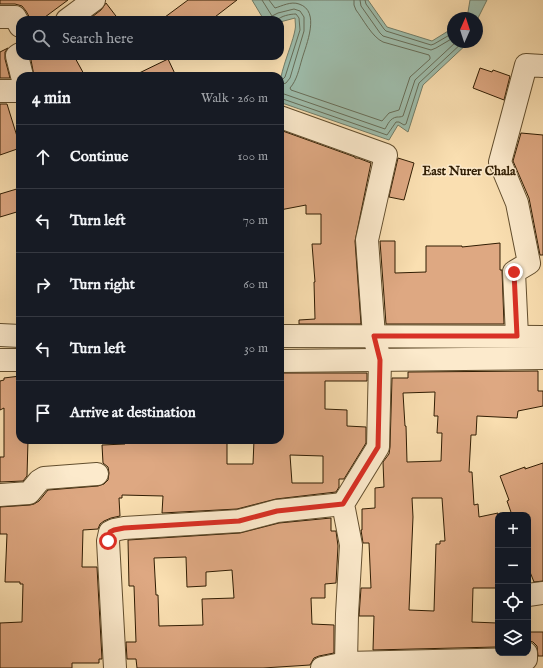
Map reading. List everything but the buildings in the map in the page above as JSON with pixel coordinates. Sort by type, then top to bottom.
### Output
[{"type":"street","points":[[72,16],[94,0]]},
{"type":"street","points":[[0,17],[15,17],[16,19]]},
{"type":"street","points":[[18,60],[21,72]]},
{"type":"street","points":[[517,336],[514,272],[529,263],[517,203],[500,162],[526,66],[543,66]]},
{"type":"street","points":[[0,91],[16,91]]},
{"type":"street","points":[[284,118],[386,155],[367,240],[374,336],[380,360],[378,447],[343,504],[351,545],[346,663]]},
{"type":"street","points":[[0,336],[16,336]]},
{"type":"street","points":[[284,336],[543,337]]},
{"type":"street","points":[[284,361],[543,358]]},
{"type":"street","points":[[0,360],[16,360]]},
{"type":"street","points":[[0,495],[29,493],[39,480],[44,478],[97,474]]},
{"type":"street","points":[[115,668],[108,541],[110,532],[124,528],[239,521],[277,511],[343,504]]},
{"type":"street","points":[[531,595],[543,593]]},
{"type":"street","points":[[322,668],[346,663],[526,659],[526,656]]},
{"type":"water","points":[[252,0],[368,0],[387,27],[432,41],[447,32],[447,48],[463,48],[423,85],[408,132],[398,125],[389,140],[284,104],[284,72],[282,72],[295,30],[295,18],[284,21],[284,16],[262,16]]},
{"type":"water","points":[[470,0],[487,0],[481,12],[468,12]]},
{"type":"district","name":"East Nurer Chala","points":[[469,170]]},
{"type":"route","points":[[108,541],[110,532],[124,528],[239,521],[277,511],[343,504],[378,447],[380,360],[374,336],[517,336],[514,272]]}]
